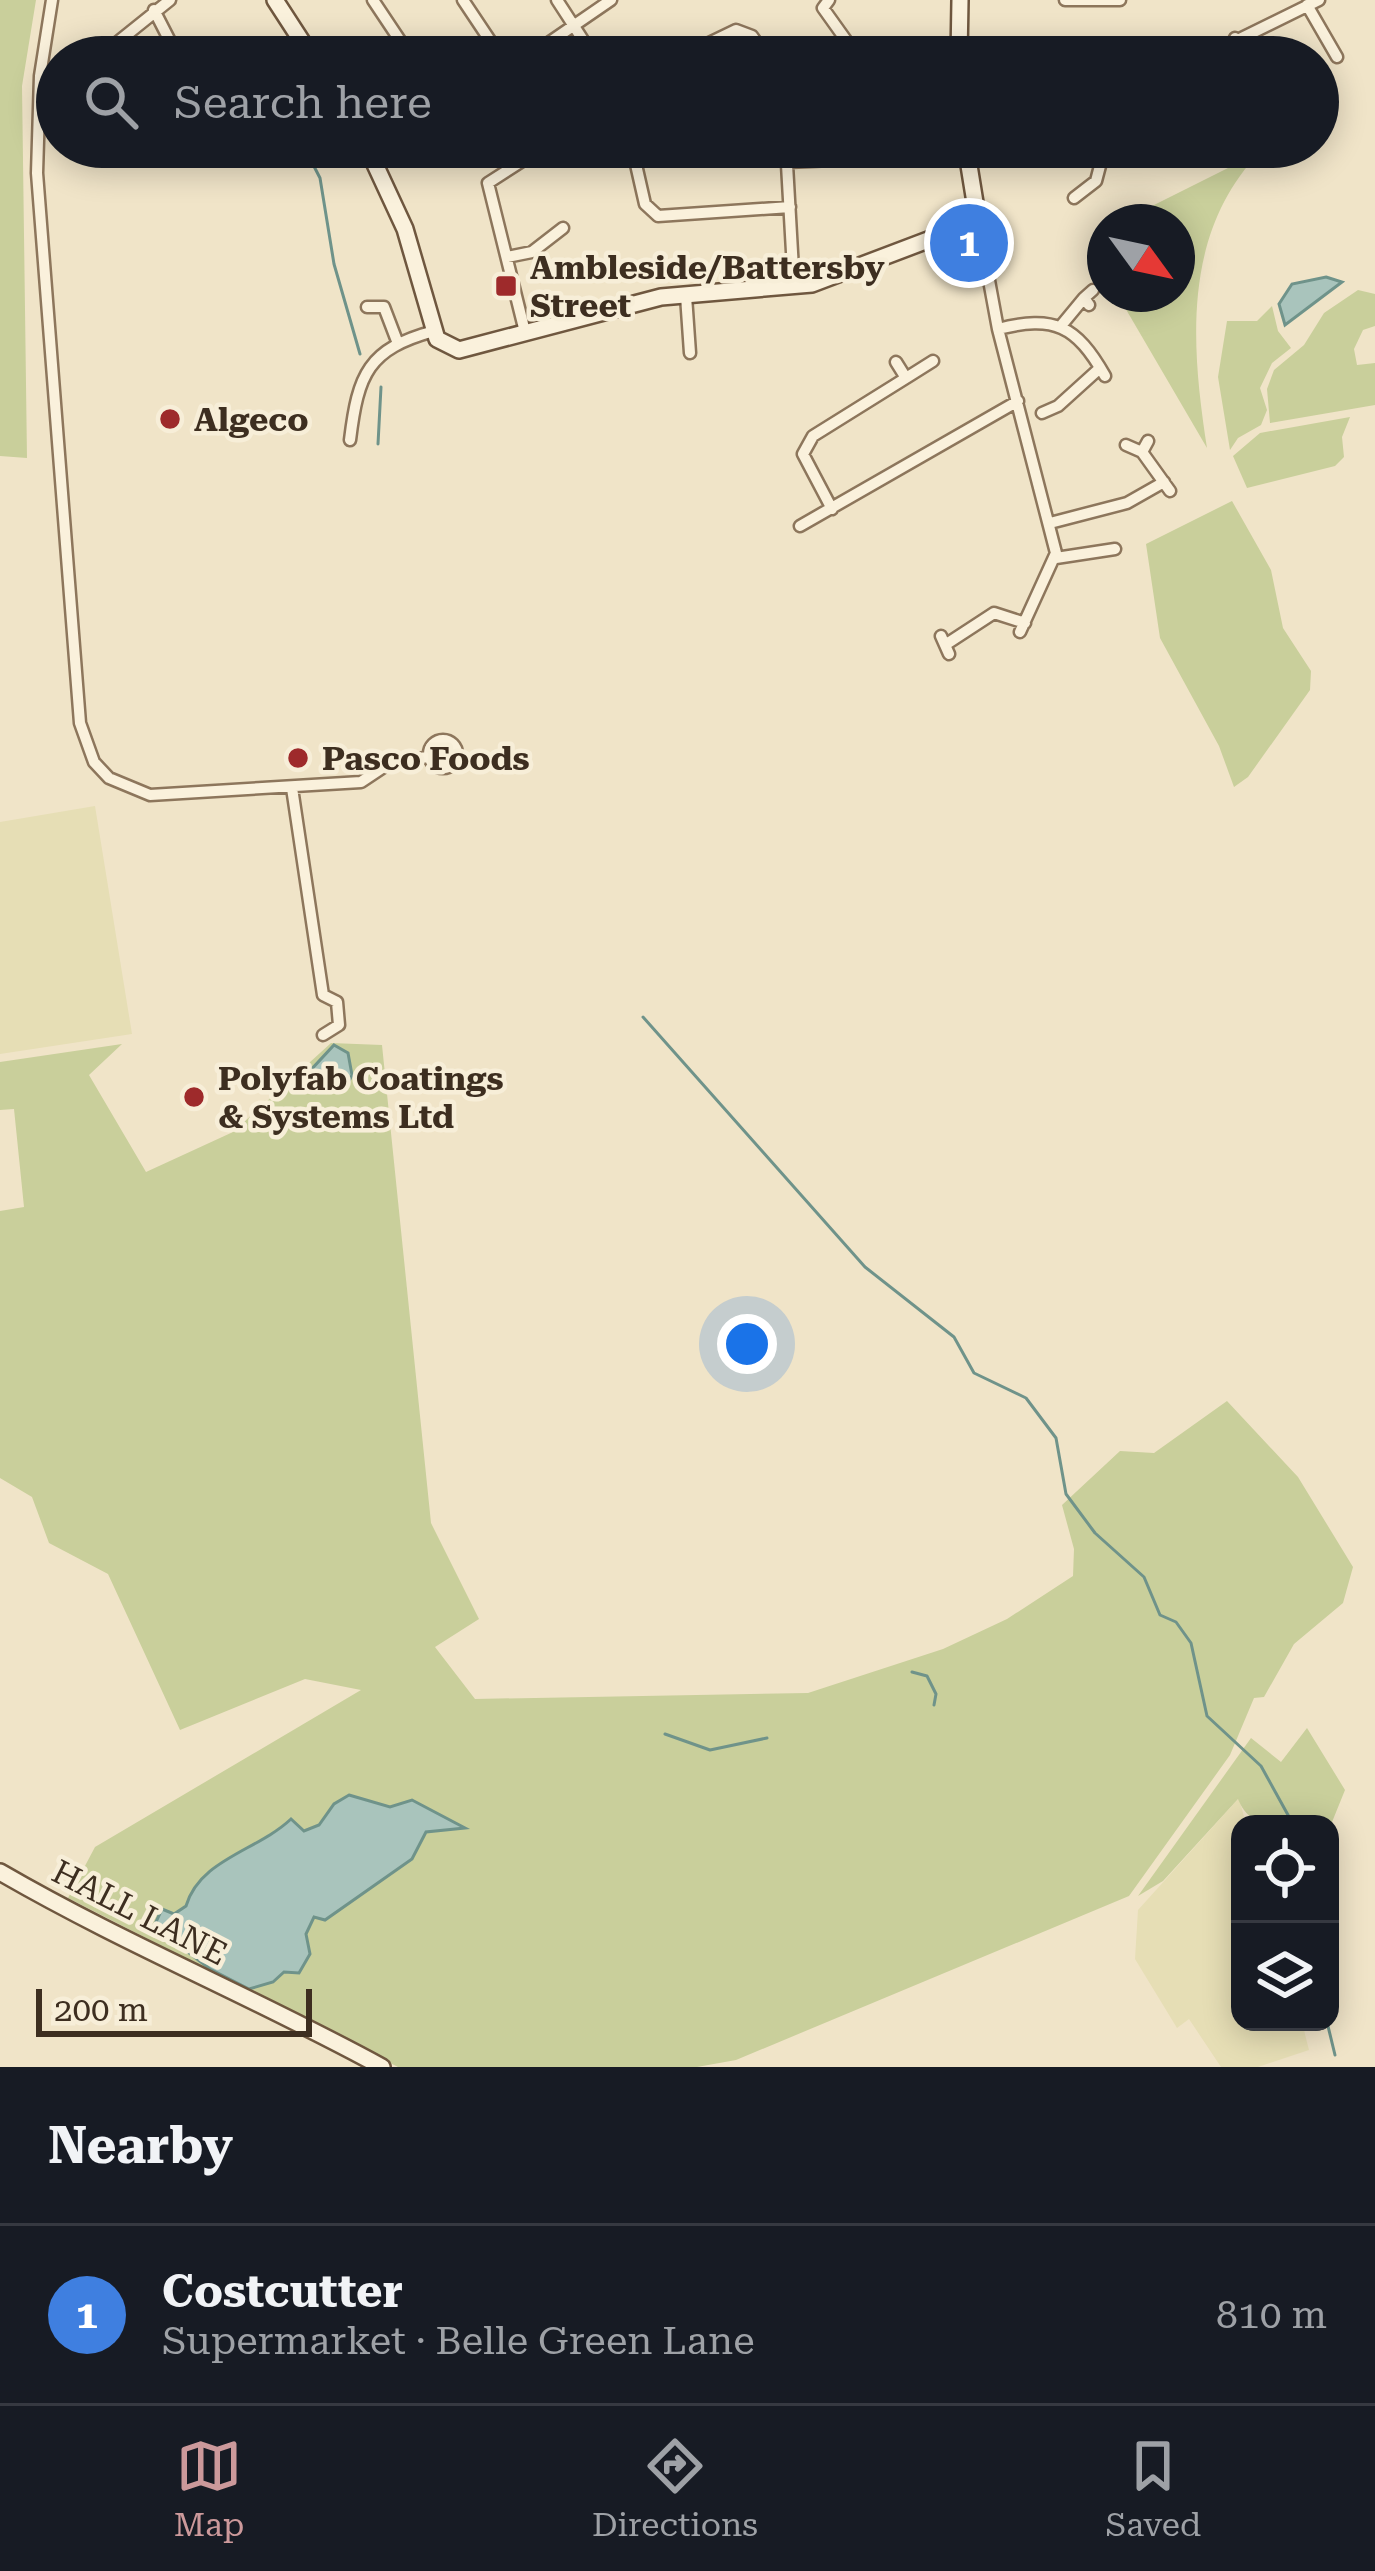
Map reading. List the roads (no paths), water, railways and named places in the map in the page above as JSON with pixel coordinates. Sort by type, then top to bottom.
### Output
[{"type":"street","points":[[46,36],[52,0]]},
{"type":"street","points":[[124,36],[170,0]]},
{"type":"street","points":[[275,0],[298,36]]},
{"type":"street","points":[[373,0],[397,36]]},
{"type":"street","points":[[463,0],[487,36]]},
{"type":"street","points":[[556,0],[580,36]]},
{"type":"street","points":[[559,36],[611,0]]},
{"type":"street","points":[[959,36],[960,0]]},
{"type":"street","points":[[1065,0],[1120,0]]},
{"type":"street","points":[[823,3],[845,36]]},
{"type":"street","points":[[1239,36],[1313,3],[1328,36]]},
{"type":"street","points":[[154,10],[167,36]]},
{"type":"street","points":[[724,36],[736,30],[752,36]]},
{"type":"street","points":[[37,168],[80,723],[94,762],[128,790],[162,796],[361,782],[394,760],[429,757]]},
{"type":"street","points":[[376,168],[417,263],[434,331],[445,346],[459,350],[661,297],[794,288],[978,220]]},
{"type":"street","points":[[511,168],[488,183],[525,332]]},
{"type":"street","points":[[637,168],[645,204],[658,216],[790,207]]},
{"type":"street","points":[[787,168],[794,288]]},
{"type":"street","points":[[945,645],[994,613],[1023,628],[1056,558],[998,329],[970,168]]},
{"type":"street","points":[[1073,200],[1096,181],[1099,168]]},
{"type":"street","points":[[507,256],[532,252],[563,228]]},
{"type":"street","points":[[686,296],[690,353]]},
{"type":"street","points":[[1060,327],[1087,300]]},
{"type":"street","points":[[367,308],[384,308],[398,341]]},
{"type":"street","points":[[998,329],[1037,320],[1060,327],[1086,346],[1102,372],[1042,413]]},
{"type":"street","points":[[350,440],[364,372],[398,341],[434,331]]},
{"type":"street","points":[[832,509],[803,454],[813,436],[933,361]]},
{"type":"street","points":[[351,362],[364,372]]},
{"type":"street","points":[[896,362],[906,378]]},
{"type":"street","points":[[800,526],[1018,400]]},
{"type":"street","points":[[1050,523],[1127,503],[1167,486],[1145,447],[1126,445]]},
{"type":"street","points":[[1056,558],[1114,549]]},
{"type":"street","points":[[292,788],[323,995],[337,1002],[339,1025],[323,1035]]},
{"type":"street","name":"HALL LANE","points":[[0,1872],[134,1948],[305,2025],[382,2067]]},
{"type":"water","points":[[1326,277],[1342,282],[1285,325],[1279,304],[1292,284]]},
{"type":"water","points":[[334,1045],[348,1053],[352,1075],[347,1085],[324,1085],[309,1072]]},
{"type":"water","points":[[349,1795],[390,1807],[412,1800],[465,1828],[426,1832],[412,1859],[325,1920],[314,1917],[306,1934],[310,1954],[299,1973],[284,1972],[273,1982],[249,1989],[210,1969],[154,1926],[162,1909],[174,1914],[186,1906],[193,1890],[216,1866],[291,1819],[304,1831],[319,1825],[334,1804]]},
{"type":"waterway","points":[[315,168],[334,264],[360,354]]},
{"type":"waterway","points":[[378,444],[381,387]]},
{"type":"waterway","points":[[643,1017],[865,1267],[954,1337],[974,1373],[1026,1398],[1056,1438],[1066,1494],[1095,1533],[1144,1577],[1160,1615],[1176,1622],[1191,1643],[1207,1716],[1261,1766],[1288,1815]]},
{"type":"waterway","points":[[912,1672],[927,1676],[936,1694],[934,1705]]},
{"type":"waterway","points":[[665,1734],[710,1750],[767,1738]]},
{"type":"waterway","points":[[1329,2031],[1335,2055]]},
{"type":"place","name":"Costcutter","points":[[969,243]]},
{"type":"place","name":"Ambleside/Battersby Street","points":[[506,286]]},
{"type":"place","name":"Algeco","points":[[170,419]]},
{"type":"place","name":"Pasco Foods","points":[[298,758]]},
{"type":"place","name":"Polyfab Coatings & Systems Ltd","points":[[194,1097]]}]
